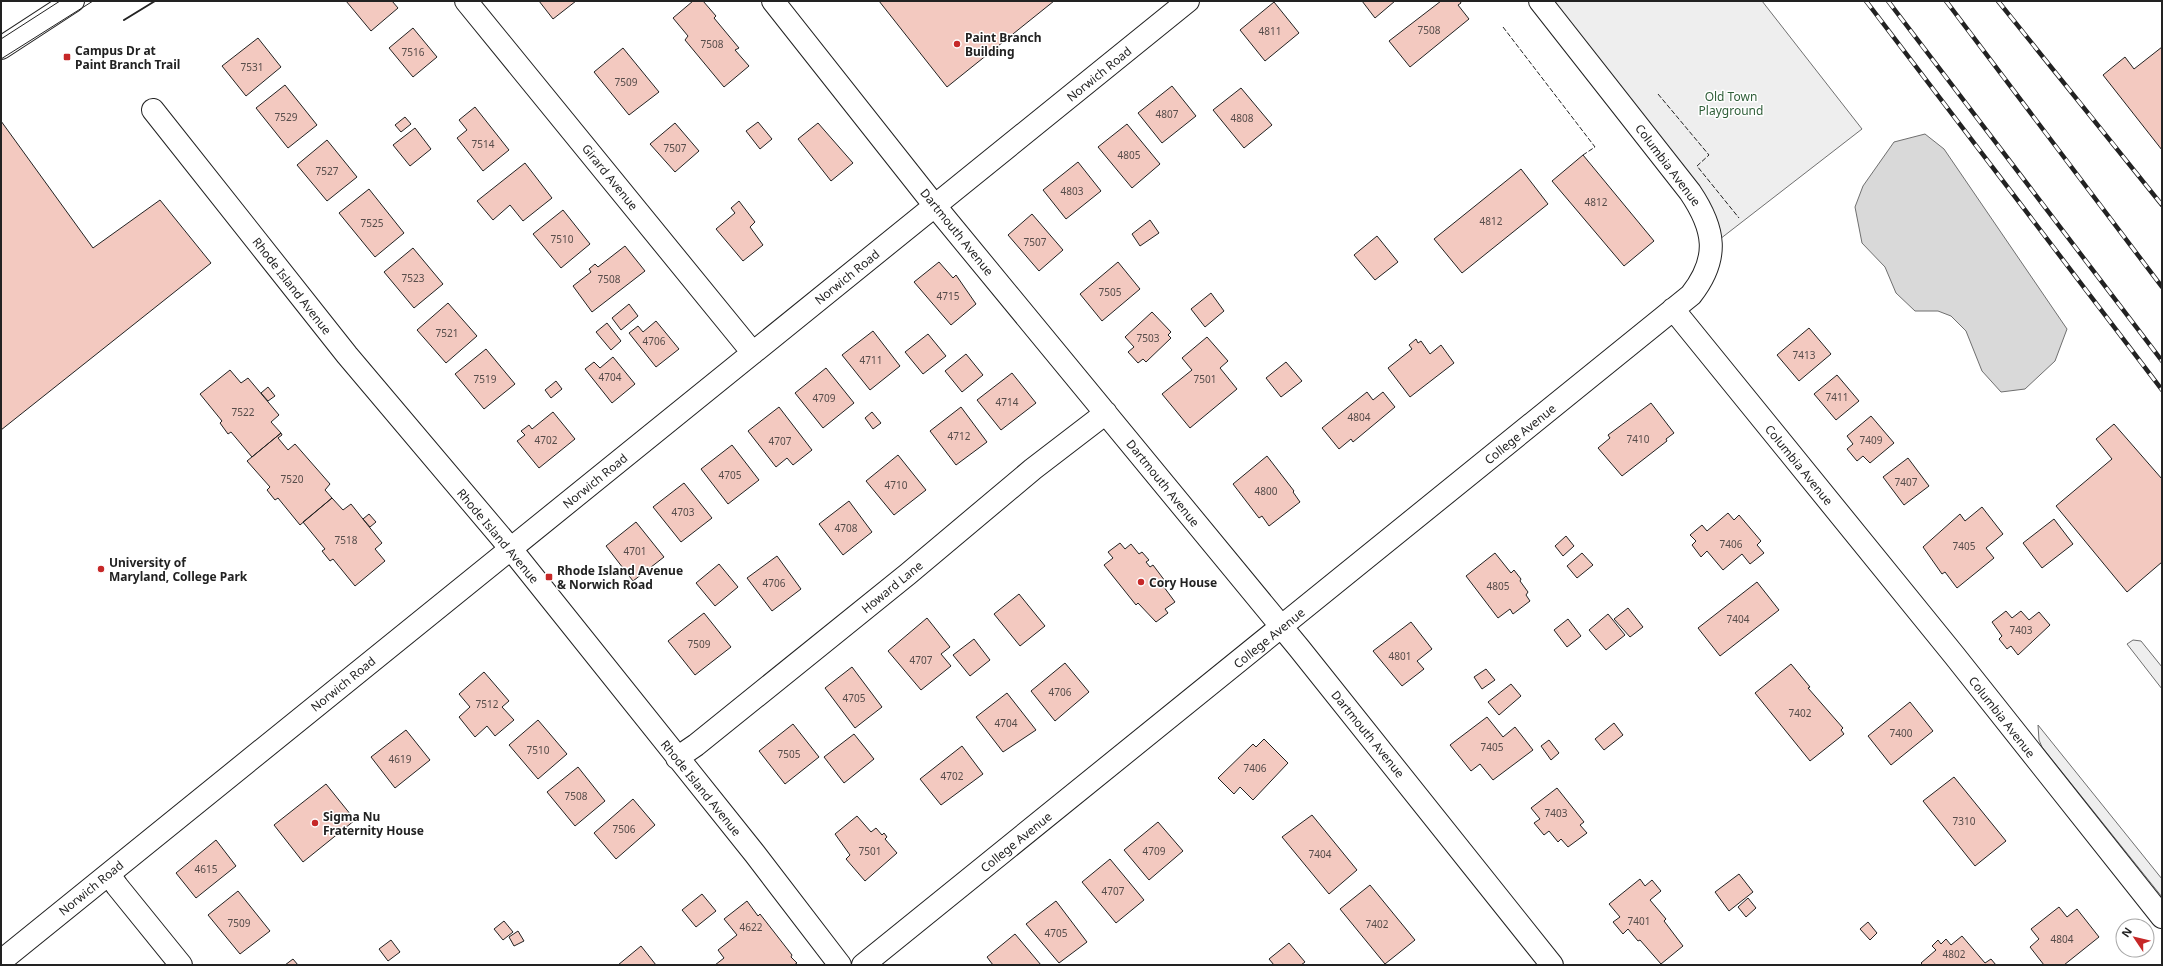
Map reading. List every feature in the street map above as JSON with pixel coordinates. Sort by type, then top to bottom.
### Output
[{"type":"street","points":[[1,48],[73,1]]},
{"type":"street","name":"Girard Avenue","points":[[466,1],[753,353]]},
{"type":"street","name":"Dartmouth Avenue","points":[[773,1],[935,206],[1282,628],[1552,965]]},
{"type":"street","name":"Norwich Road","points":[[1,961],[1188,1]]},
{"type":"street","name":"Columbia Avenue","points":[[1540,1],[1690,192],[1702,210],[1712,246],[1710,262],[1702,280],[1691,295],[1673,309],[1954,655],[2162,917]]},
{"type":"street","name":"Rhode Island Avenue","points":[[153,110],[347,355],[510,549],[755,854],[840,965]]},
{"type":"street","name":"College Avenue","points":[[862,965],[1282,628],[1673,309]]},
{"type":"street","name":"Howard Lane","points":[[677,758],[696,745],[908,574],[1033,468],[1106,413]]},
{"type":"street","points":[[109,874],[181,965]]},
{"type":"green space","name":"Old Town Playground","points":[[1540,1],[1762,1],[1862,129],[1711,246],[1708,228]]},
{"type":"green space","points":[[2133,640],[2141,641],[2162,667],[2162,689],[2127,644]]},
{"type":"green space","points":[[2038,725],[2162,879],[2162,897],[2042,747],[2039,740]]},
{"type":"shaded area","points":[[1925,134],[1944,149],[2067,329],[2055,361],[2025,389],[2001,392],[1982,371],[1966,331],[1951,316],[1938,311],[1915,311],[1896,293],[1885,267],[1862,243],[1855,207],[1863,186],[1894,142]]},
{"type":"building","points":[[346,1],[392,1],[398,8],[371,31]]},
{"type":"building","points":[[539,1],[576,1],[553,19]]},
{"type":"building","points":[[693,1],[703,1],[716,16],[714,18],[739,48],[735,50],[749,66],[724,87],[685,40],[688,36],[673,18]]},
{"type":"building","name":"Paint Branch Building","points":[[879,1],[1054,1],[947,87]]},
{"type":"building","points":[[1362,1],[1395,1],[1375,18]]},
{"type":"building","points":[[1441,1],[1460,1],[1461,3],[1458,5],[1469,19],[1410,67],[1389,41]]},
{"type":"building","points":[[1274,2],[1299,33],[1265,61],[1240,30]]},
{"type":"building","points":[[413,28],[437,57],[413,77],[389,48]]},
{"type":"building","points":[[258,38],[281,67],[246,96],[222,66]]},
{"type":"building","points":[[2162,47],[2162,150],[2103,75],[2125,57],[2134,69]]},
{"type":"building","points":[[623,48],[659,92],[629,115],[594,72]]},
{"type":"building","points":[[285,85],[317,125],[288,148],[256,108]]},
{"type":"building","points":[[1172,86],[1196,116],[1162,143],[1138,113]]},
{"type":"building","points":[[1241,88],[1272,125],[1244,148],[1213,110]]},
{"type":"building","points":[[475,107],[509,150],[483,171],[457,138],[467,130],[459,120]]},
{"type":"building","points":[[405,117],[411,124],[401,132],[395,125]]},
{"type":"building","points":[[1,121],[93,248],[160,200],[211,263],[1,430]]},
{"type":"building","points":[[758,122],[772,139],[760,149],[746,131]]},
{"type":"building","points":[[675,123],[699,151],[675,172],[650,144]]},
{"type":"building","points":[[818,123],[853,163],[831,181],[798,139]]},
{"type":"building","points":[[1127,124],[1160,164],[1132,188],[1098,147]]},
{"type":"building","points":[[415,128],[431,149],[410,166],[393,145]]},
{"type":"building","points":[[327,140],[357,177],[327,201],[297,165]]},
{"type":"building","points":[[1583,155],[1654,241],[1624,266],[1552,181]]},
{"type":"building","points":[[1078,162],[1101,191],[1066,219],[1043,190]]},
{"type":"building","points":[[525,163],[552,198],[523,221],[510,205],[493,220],[477,201]]},
{"type":"building","points":[[1521,169],[1548,204],[1462,273],[1434,239]]},
{"type":"building","points":[[369,189],[404,233],[375,257],[339,213]]},
{"type":"building","points":[[739,201],[755,222],[750,227],[763,245],[743,261],[716,229],[735,213],[731,208]]},
{"type":"building","points":[[563,210],[590,244],[561,268],[533,234]]},
{"type":"building","points":[[1032,214],[1063,250],[1039,271],[1008,235]]},
{"type":"building","points":[[1150,220],[1159,233],[1140,246],[1132,234]]},
{"type":"building","points":[[1377,236],[1398,262],[1375,280],[1354,255]]},
{"type":"building","points":[[625,246],[645,271],[592,312],[573,286],[591,272],[589,269],[595,264],[598,267]]},
{"type":"building","points":[[413,248],[443,284],[414,308],[384,272]]},
{"type":"building","points":[[939,262],[953,278],[956,275],[976,304],[951,325],[914,282]]},
{"type":"building","points":[[1118,262],[1140,289],[1102,321],[1080,294]]},
{"type":"building","points":[[1211,293],[1224,311],[1205,327],[1191,309]]},
{"type":"building","points":[[448,303],[477,336],[446,363],[417,330]]},
{"type":"building","points":[[629,304],[638,316],[621,330],[612,318]]},
{"type":"building","points":[[1152,312],[1171,332],[1168,335],[1171,338],[1146,362],[1143,359],[1138,363],[1128,352],[1134,347],[1125,337]]},
{"type":"building","points":[[656,321],[679,349],[656,367],[629,333],[638,326],[643,332]]},
{"type":"building","points":[[607,323],[621,341],[611,350],[596,332]]},
{"type":"building","points":[[1809,328],[1831,354],[1799,381],[1777,355]]},
{"type":"building","points":[[873,331],[900,366],[870,390],[842,355]]},
{"type":"building","points":[[928,334],[946,356],[923,374],[905,352]]},
{"type":"building","points":[[1207,337],[1228,361],[1220,368],[1237,389],[1190,428],[1162,394],[1192,370],[1182,358]]},
{"type":"building","points":[[1416,339],[1418,343],[1421,341],[1430,354],[1441,345],[1454,363],[1410,397],[1388,368],[1412,349],[1409,345]]},
{"type":"building","points":[[486,349],[515,384],[484,409],[455,374]]},
{"type":"building","points":[[966,354],[983,375],[962,392],[945,371]]},
{"type":"building","points":[[613,357],[635,384],[612,403],[585,369],[594,362],[600,368]]},
{"type":"building","points":[[1286,362],[1302,381],[1281,397],[1266,378]]},
{"type":"building","points":[[826,368],[854,403],[823,428],[795,393]]},
{"type":"building","points":[[230,370],[241,383],[248,378],[279,415],[271,422],[281,433],[252,457],[231,432],[228,434],[220,423],[222,421],[200,394]]},
{"type":"building","points":[[1012,373],[1036,403],[1001,430],[977,400]]},
{"type":"building","points":[[1837,375],[1859,401],[1836,420],[1814,394]]},
{"type":"building","points":[[556,381],[562,389],[551,398],[545,390]]},
{"type":"building","points":[[268,387],[275,396],[268,401],[261,393]]},
{"type":"building","points":[[1367,392],[1373,400],[1383,392],[1395,407],[1353,442],[1351,439],[1339,449],[1322,428]]},
{"type":"building","points":[[1651,403],[1674,433],[1666,439],[1667,441],[1622,476],[1598,448],[1610,438],[1608,435]]},
{"type":"building","points":[[779,407],[812,450],[793,465],[787,458],[776,467],[748,431]]},
{"type":"building","points":[[961,407],[987,442],[956,465],[930,431]]},
{"type":"building","points":[[553,412],[575,439],[539,468],[517,441],[525,435],[521,431],[529,425],[532,429]]},
{"type":"building","points":[[872,412],[881,423],[873,429],[865,418]]},
{"type":"building","points":[[1871,416],[1894,443],[1870,463],[1863,456],[1857,461],[1847,449],[1853,444],[1847,436]]},
{"type":"building","points":[[2114,424],[2162,479],[2162,562],[2127,592],[2056,506],[2112,459],[2096,439]]},
{"type":"building","points":[[281,433],[282,435],[278,438],[288,450],[295,444],[330,484],[325,490],[332,498],[300,525],[278,498],[275,500],[267,490],[270,487],[247,461]]},
{"type":"building","points":[[732,445],[759,480],[728,504],[701,469]]},
{"type":"building","points":[[898,455],[926,490],[894,515],[866,481]]},
{"type":"building","points":[[1267,456],[1294,491],[1293,492],[1300,502],[1269,526],[1262,516],[1259,518],[1233,484]]},
{"type":"building","points":[[1908,458],[1929,486],[1904,505],[1883,477]]},
{"type":"building","points":[[684,483],[712,518],[681,542],[653,507]]},
{"type":"building","points":[[332,498],[343,510],[351,504],[382,543],[375,549],[385,561],[355,586],[333,559],[330,561],[322,551],[325,549],[303,522]]},
{"type":"building","points":[[849,501],[872,532],[843,555],[819,524]]},
{"type":"building","points":[[1982,507],[2003,534],[1986,548],[1994,558],[1957,588],[1945,572],[1942,574],[1923,547],[1960,514],[1965,521]]},
{"type":"building","points":[[1728,513],[1734,520],[1739,515],[1761,541],[1757,545],[1764,553],[1750,564],[1742,554],[1723,570],[1707,551],[1701,557],[1692,545],[1696,541],[1690,535],[1702,525],[1707,531]]},
{"type":"building","points":[[369,514],[376,522],[370,527],[363,519]]},
{"type":"building","points":[[2054,519],[2073,544],[2042,568],[2023,543]]},
{"type":"building","points":[[636,522],[664,557],[633,581],[606,546]]},
{"type":"building","points":[[1566,536],[1574,546],[1563,556],[1555,546]]},
{"type":"building","name":"Cory House","points":[[1120,543],[1125,549],[1131,544],[1139,554],[1142,552],[1149,560],[1146,562],[1150,567],[1153,565],[1165,581],[1161,583],[1175,602],[1165,609],[1168,613],[1156,622],[1138,603],[1136,605],[1104,565],[1113,558],[1108,552]]},
{"type":"building","points":[[1495,553],[1511,573],[1514,570],[1521,579],[1520,581],[1528,592],[1526,595],[1530,601],[1513,614],[1510,609],[1498,618],[1466,576]]},
{"type":"building","points":[[1582,553],[1593,565],[1577,578],[1567,566]]},
{"type":"building","points":[[777,556],[801,589],[772,611],[747,578]]},
{"type":"building","points":[[719,564],[738,587],[715,606],[696,583]]},
{"type":"building","points":[[1757,582],[1779,610],[1720,656],[1698,628]]},
{"type":"building","points":[[1019,594],[1045,626],[1020,646],[994,614]]},
{"type":"building","points":[[1628,608],[1643,627],[1630,637],[1614,619]]},
{"type":"building","points":[[2006,611],[2012,618],[2021,611],[2029,620],[2039,612],[2050,625],[2018,655],[2011,646],[2007,649],[1999,639],[2002,636],[1992,622]]},
{"type":"building","points":[[704,613],[731,647],[695,675],[668,641]]},
{"type":"building","points":[[1608,614],[1625,635],[1606,650],[1589,630]]},
{"type":"building","points":[[927,618],[950,647],[941,654],[951,666],[921,690],[888,651]]},
{"type":"building","points":[[1568,619],[1581,636],[1567,647],[1554,630]]},
{"type":"building","points":[[1411,622],[1432,649],[1417,661],[1424,669],[1402,686],[1373,651]]},
{"type":"building","points":[[974,639],[990,660],[970,676],[953,655]]},
{"type":"building","points":[[1065,663],[1089,692],[1055,721],[1031,691]]},
{"type":"building","points":[[1791,664],[1810,687],[1808,688],[1843,728],[1841,730],[1844,734],[1810,761],[1755,693]]},
{"type":"building","points":[[852,667],[882,707],[855,728],[825,688]]},
{"type":"building","points":[[1486,669],[1495,680],[1482,689],[1474,677]]},
{"type":"building","points":[[484,672],[509,701],[502,707],[514,720],[495,736],[487,726],[475,737],[459,717],[470,707],[459,694]]},
{"type":"building","points":[[1511,684],[1521,696],[1499,715],[1488,702]]},
{"type":"building","points":[[1007,693],[1036,730],[1003,752],[976,717]]},
{"type":"building","points":[[1910,702],[1933,731],[1891,765],[1868,736]]},
{"type":"building","points":[[1487,717],[1503,737],[1515,727],[1533,750],[1493,780],[1480,764],[1471,771],[1450,745]]},
{"type":"building","points":[[538,720],[567,754],[538,779],[509,745]]},
{"type":"building","points":[[1614,723],[1623,735],[1604,750],[1595,739]]},
{"type":"building","points":[[793,724],[819,757],[785,784],[759,751]]},
{"type":"building","points":[[406,730],[430,760],[395,788],[371,757]]},
{"type":"building","points":[[854,734],[874,759],[844,783],[824,757]]},
{"type":"building","points":[[1264,739],[1288,763],[1253,800],[1240,787],[1234,794],[1218,778],[1253,744],[1256,747]]},
{"type":"building","points":[[1549,740],[1559,753],[1551,760],[1541,746]]},
{"type":"building","points":[[962,746],[983,774],[941,805],[920,779]]},
{"type":"building","points":[[578,767],[605,801],[575,826],[547,792]]},
{"type":"building","points":[[1954,777],[2006,841],[1975,866],[1923,801]]},
{"type":"building","name":"Sigma Nu Fraternity House","points":[[326,784],[355,820],[303,862],[274,825]]},
{"type":"building","points":[[1557,788],[1584,822],[1580,825],[1587,833],[1568,847],[1561,839],[1558,842],[1549,831],[1544,835],[1534,823],[1540,819],[1531,808]]},
{"type":"building","points":[[633,799],[655,825],[616,859],[594,833]]},
{"type":"building","points":[[1312,815],[1357,870],[1329,894],[1282,837]]},
{"type":"building","points":[[857,816],[871,832],[876,828],[882,835],[884,833],[887,837],[885,839],[897,853],[865,881],[846,859],[850,855],[835,834]]},
{"type":"building","points":[[1158,822],[1183,851],[1149,880],[1124,850]]},
{"type":"building","points":[[216,840],[236,866],[196,898],[176,873]]},
{"type":"building","points":[[1110,859],[1144,900],[1116,923],[1082,882]]},
{"type":"building","points":[[1739,874],[1753,892],[1729,911],[1715,892]]},
{"type":"building","points":[[1640,879],[1645,886],[1652,880],[1661,891],[1650,900],[1666,919],[1664,921],[1683,946],[1661,964],[1628,929],[1623,934],[1613,922],[1620,917],[1609,904]]},
{"type":"building","points":[[1370,885],[1415,940],[1385,964],[1340,909]]},
{"type":"building","points":[[238,891],[270,931],[240,954],[208,915]]},
{"type":"building","points":[[702,894],[716,911],[696,927],[682,910]]},
{"type":"building","points":[[1748,898],[1756,908],[1746,917],[1738,907]]},
{"type":"building","points":[[747,901],[758,916],[760,914],[797,963],[794,965],[715,965],[724,958],[718,950],[737,935],[724,919]]},
{"type":"building","points":[[1056,901],[1087,942],[1059,963],[1026,924]]},
{"type":"building","points":[[2059,907],[2067,917],[2077,909],[2099,937],[2064,965],[2044,965],[2030,947],[2039,939],[2031,929]]},
{"type":"building","points":[[504,921],[513,932],[503,940],[494,929]]},
{"type":"building","points":[[1868,922],[1877,933],[1870,940],[1860,929]]},
{"type":"building","points":[[518,931],[524,941],[514,946],[509,937]]},
{"type":"building","points":[[1015,934],[1041,965],[993,965],[987,957]]},
{"type":"building","points":[[1962,936],[1985,963],[1991,959],[1996,965],[1923,965],[1921,963],[1936,950],[1932,946],[1938,940],[1941,944],[1946,939],[1951,945]]},
{"type":"building","points":[[391,940],[400,952],[388,961],[379,949]]},
{"type":"building","points":[[1289,943],[1305,962],[1301,965],[1274,965],[1269,959]]},
{"type":"building","points":[[641,946],[656,965],[618,965]]},
{"type":"building","points":[[293,959],[298,965],[285,965]]},
{"type":"tram line","points":[[1,39],[60,1]]},
{"type":"tram line","points":[[1,59],[93,1]]},
{"type":"railway","points":[[1866,1],[2162,390]]},
{"type":"railway","points":[[1888,1],[2162,361]]},
{"type":"railway","points":[[1946,1],[2162,287]]},
{"type":"railway","points":[[1998,1],[2162,205]]},
{"type":"fence","points":[[1503,27],[1595,147],[1583,155]]},
{"type":"fence","points":[[1658,94],[1709,155],[1697,166],[1739,218]]},
{"type":"wall","points":[[124,20],[155,1]]},
{"type":"place","name":"Paint Branch Building","points":[[957,44]]},
{"type":"place","name":"Campus Dr at Paint Branch Trail","points":[[67,57]]},
{"type":"place","name":"University of Maryland, College Park","points":[[101,569]]},
{"type":"place","name":"Rhode Island Avenue & Norwich Road","points":[[549,577]]},
{"type":"place","name":"Cory House","points":[[1141,582]]},
{"type":"place","name":"Sigma Nu Fraternity House","points":[[315,823]]}]
